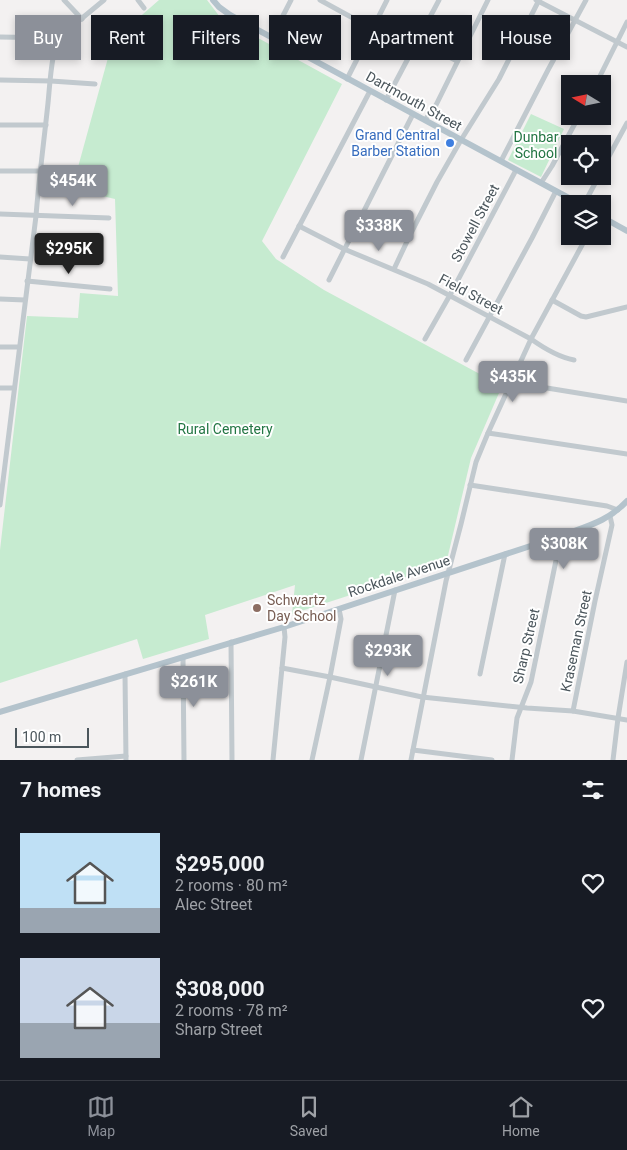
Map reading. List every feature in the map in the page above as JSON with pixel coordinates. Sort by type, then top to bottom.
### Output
[{"type":"main road","name":"Dartmouth Street","points":[[213,0],[230,15],[269,35]]},
{"type":"main road","name":"Dartmouth Street","points":[[314,60],[563,195]]},
{"type":"main road","points":[[611,221],[626,228]]},
{"type":"main road","name":"Rockdale Avenue","points":[[0,712],[284,627],[561,536],[610,516],[627,501]]},
{"type":"street","points":[[64,0],[82,19],[104,0]]},
{"type":"street","points":[[138,0],[144,8]]},
{"type":"street","points":[[283,15],[291,0]]},
{"type":"street","points":[[320,0],[351,17]]},
{"type":"street","points":[[379,15],[387,0]]},
{"type":"street","points":[[431,15],[439,0]]},
{"type":"street","points":[[425,120],[436,105],[488,0]]},
{"type":"street","points":[[500,161],[586,0]]},
{"type":"street","points":[[394,270],[437,182],[460,140],[499,79],[538,1],[627,47]]},
{"type":"street","points":[[600,75],[627,22]]},
{"type":"street","points":[[0,37],[15,37]]},
{"type":"street","points":[[0,505],[53,60]]},
{"type":"street","points":[[347,78],[356,60]]},
{"type":"street","points":[[386,100],[407,60]]},
{"type":"street","points":[[0,80],[95,84]]},
{"type":"street","points":[[284,257],[370,91]]},
{"type":"street","points":[[329,280],[413,114]]},
{"type":"street","points":[[611,152],[627,123]]},
{"type":"street","points":[[0,125],[46,125]]},
{"type":"street","points":[[542,183],[573,125]]},
{"type":"street","points":[[0,170],[39,171],[53,181],[68,185]]},
{"type":"street","name":"Stowell Street","points":[[424,339],[516,170]]},
{"type":"street","points":[[466,360],[556,191]]},
{"type":"street","points":[[0,214],[109,218]]},
{"type":"street","name":"Field Street","points":[[299,226],[344,249],[450,294],[531,339],[543,348],[562,357],[574,360]]},
{"type":"street","points":[[411,760],[448,572],[476,462],[531,339],[582,245]]},
{"type":"street","points":[[0,257],[30,258]]},
{"type":"street","points":[[27,281],[110,289]]},
{"type":"street","points":[[0,299],[25,300]]},
{"type":"street","points":[[552,300],[586,317],[627,307]]},
{"type":"street","points":[[0,347],[19,347]]},
{"type":"street","points":[[511,384],[627,401]]},
{"type":"street","points":[[0,388],[14,388]]},
{"type":"street","points":[[488,433],[627,454]]},
{"type":"street","points":[[0,445],[7,445]]},
{"type":"street","points":[[470,485],[608,506],[618,510]]},
{"type":"street","name":"Kraseman Street","points":[[573,712],[612,525],[610,516]]},
{"type":"street","name":"Sharp Street","points":[[512,760],[517,718],[531,682],[561,536]]},
{"type":"street","points":[[480,674],[505,554]]},
{"type":"street","points":[[362,760],[395,590]]},
{"type":"street","points":[[312,760],[341,619],[339,609]]},
{"type":"street","points":[[273,760],[284,627]]},
{"type":"street","points":[[231,642],[232,760]]},
{"type":"street","points":[[183,657],[184,760]]},
{"type":"street","points":[[613,760],[627,662]]},
{"type":"street","points":[[282,668],[422,697],[573,712],[627,720]]},
{"type":"street","points":[[77,760],[126,758],[125,674]]},
{"type":"street","points":[[413,750],[492,760]]},
{"type":"green space","name":"Rural Cemetery","points":[[159,0],[207,0],[218,15],[173,15],[173,60],[259,60],[259,38],[269,44],[269,60],[298,60],[342,84],[262,241],[276,259],[324,290],[502,386],[471,458],[446,564],[292,614],[295,585],[205,615],[209,639],[143,659],[137,639],[0,683],[0,550],[27,316],[78,318],[80,293],[118,296],[115,199],[72,189],[107,60],[163,60],[163,15],[142,15]]},
{"type":"green space","name":"Dunbar School","points":[[531,114],[564,129],[541,177],[508,160]]},
{"type":"place","name":"Grand Central Barber Station","points":[[450,143]]},
{"type":"place","name":"Schwartz Day School","points":[[257,608]]}]
